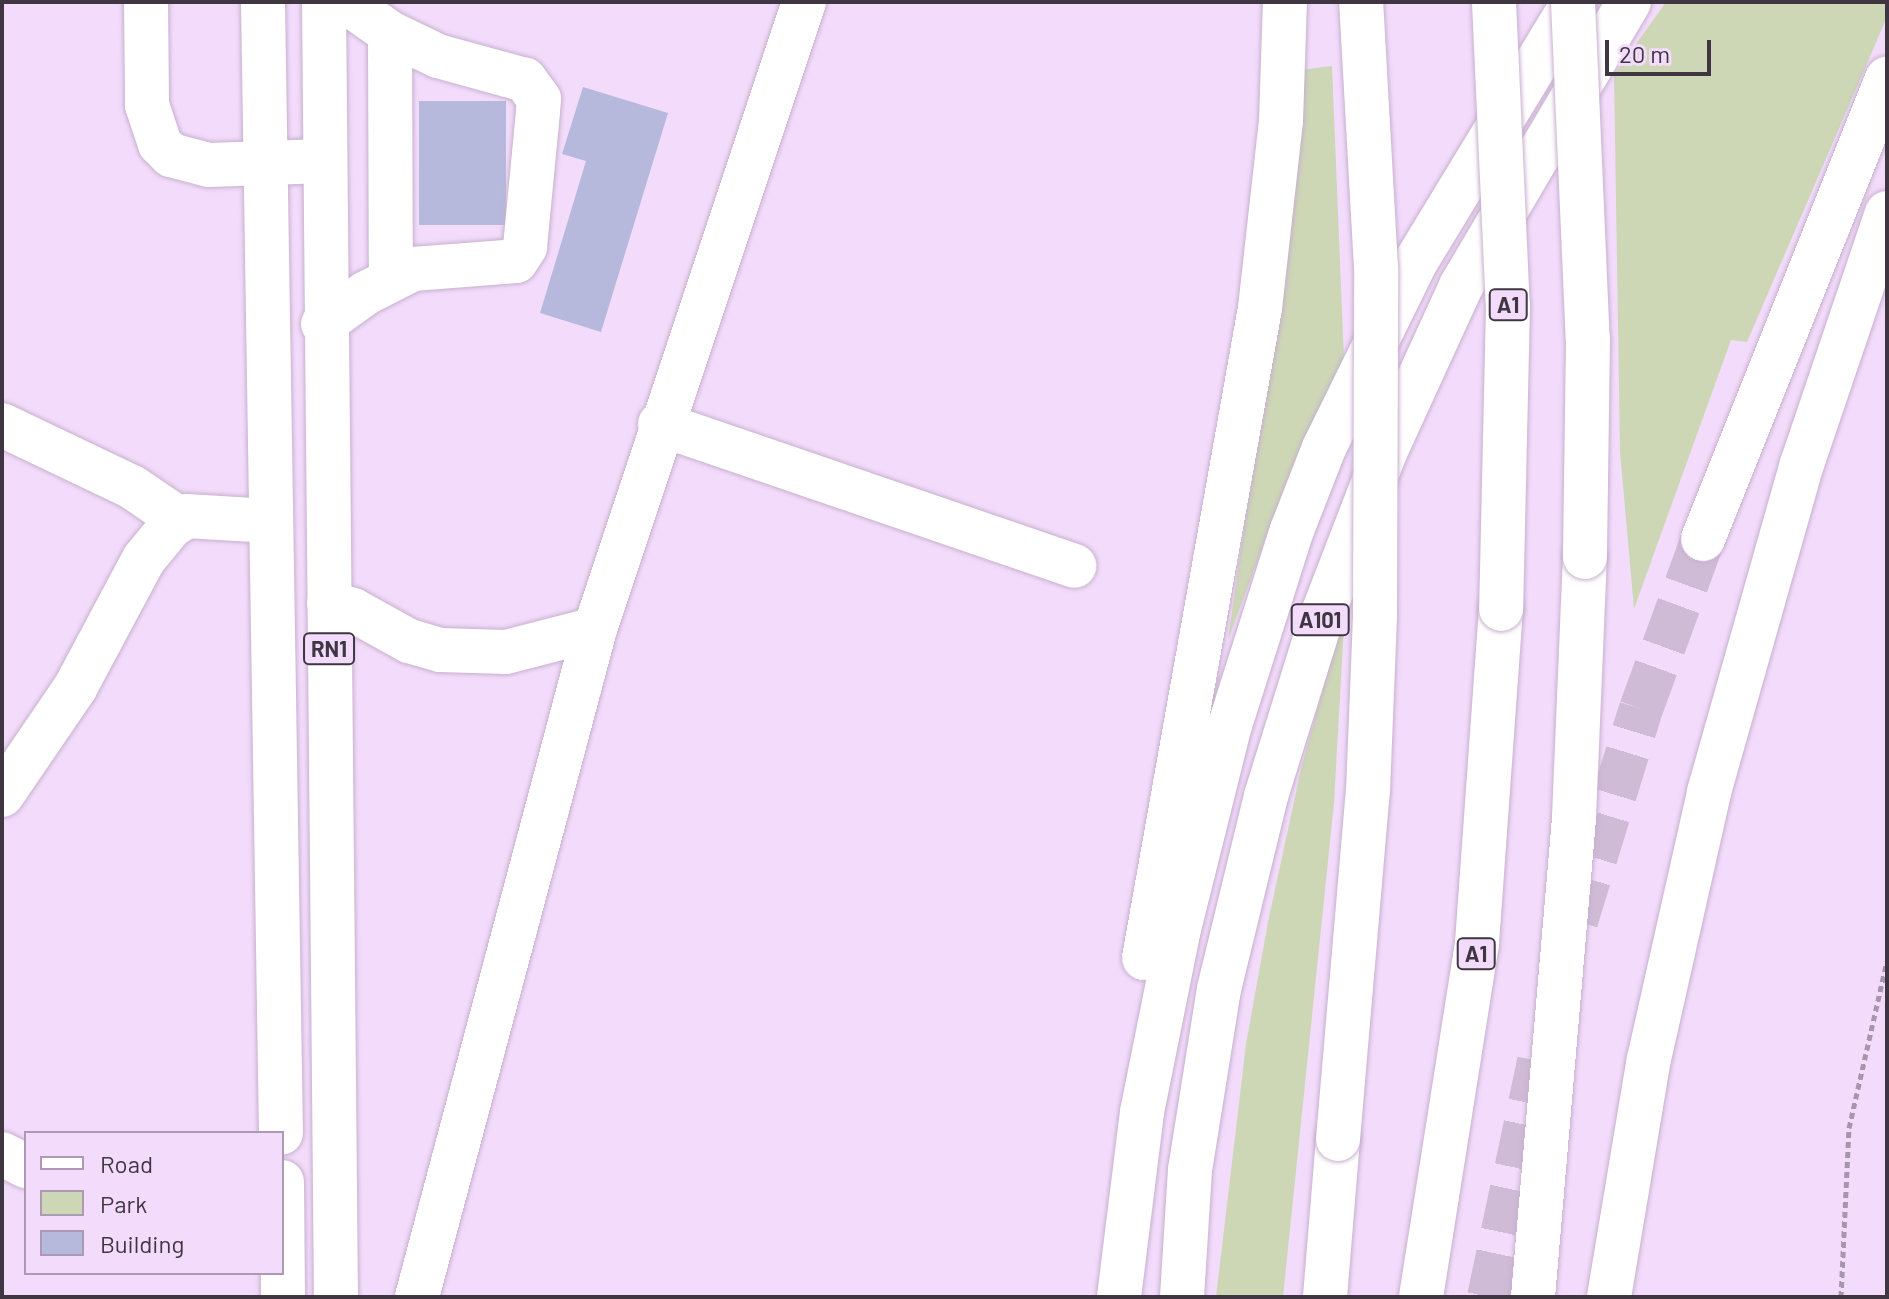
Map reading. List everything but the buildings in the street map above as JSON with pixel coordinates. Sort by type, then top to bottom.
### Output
[{"type":"main road","points":[[146,2],[147,105],[160,144],[192,163],[325,161]]},
{"type":"main road","name":"RN1","points":[[263,2],[281,1131]]},
{"type":"main road","name":"RN1","points":[[324,2],[323,324],[336,1297]]},
{"type":"main road","points":[[323,324],[402,274],[444,263],[507,264],[521,255],[539,99],[525,80],[401,39],[346,2]]},
{"type":"main road","points":[[417,1297],[595,629],[660,424],[804,2]]},
{"type":"main road","points":[[1129,1204],[1119,1169],[1116,1110],[1260,308],[1281,121],[1285,2]]},
{"type":"main road","points":[[1325,1297],[1366,823],[1375,617],[1376,268],[1361,2]]},
{"type":"main road","name":"A1","points":[[1421,1297],[1477,943],[1501,609],[1508,306],[1494,2]]},
{"type":"main road","points":[[1119,1297],[1129,1204],[1155,1035],[1230,725],[1292,530],[1324,448],[1415,263],[1574,2]]},
{"type":"main road","points":[[1533,1297],[1574,817],[1585,557],[1588,339],[1574,2]]},
{"type":"main road","name":"A101","points":[[1182,1297],[1192,1156],[1219,989],[1266,796],[1323,613],[1386,450],[1461,286],[1629,2]]},
{"type":"main road","points":[[401,39],[402,274]]},
{"type":"main road","points":[[1703,539],[1887,78]]},
{"type":"main road","points":[[1609,1297],[1649,1059],[1709,792],[1802,464],[1887,213]]},
{"type":"main road","points":[[660,424],[1074,566]]},
{"type":"main road","points":[[2,425],[132,487],[179,519]]},
{"type":"main road","points":[[2,795],[75,688],[144,559],[179,519],[202,515],[270,521]]},
{"type":"main road","points":[[329,603],[353,610],[409,641],[462,652],[506,652],[567,632],[595,629]]},
{"type":"main road","points":[[2,1154],[24,1165]]},
{"type":"path","points":[[1841,1297],[1849,1128],[1887,961]]},
{"type":"green space","points":[[1666,2],[1887,2],[1887,17],[1747,342],[1731,340],[1634,609],[1620,452],[1614,75]]},
{"type":"green space","points":[[1332,66],[1344,360],[1295,460],[1228,640],[1279,282],[1300,70]]},
{"type":"green space","points":[[1345,608],[1334,803],[1283,1297],[1216,1297],[1246,1044],[1268,922],[1301,769]]},
{"type":"tunnel","points":[[1576,921],[1641,709],[1703,539]]},
{"type":"tunnel","points":[[1489,1297],[1539,1061]]}]
